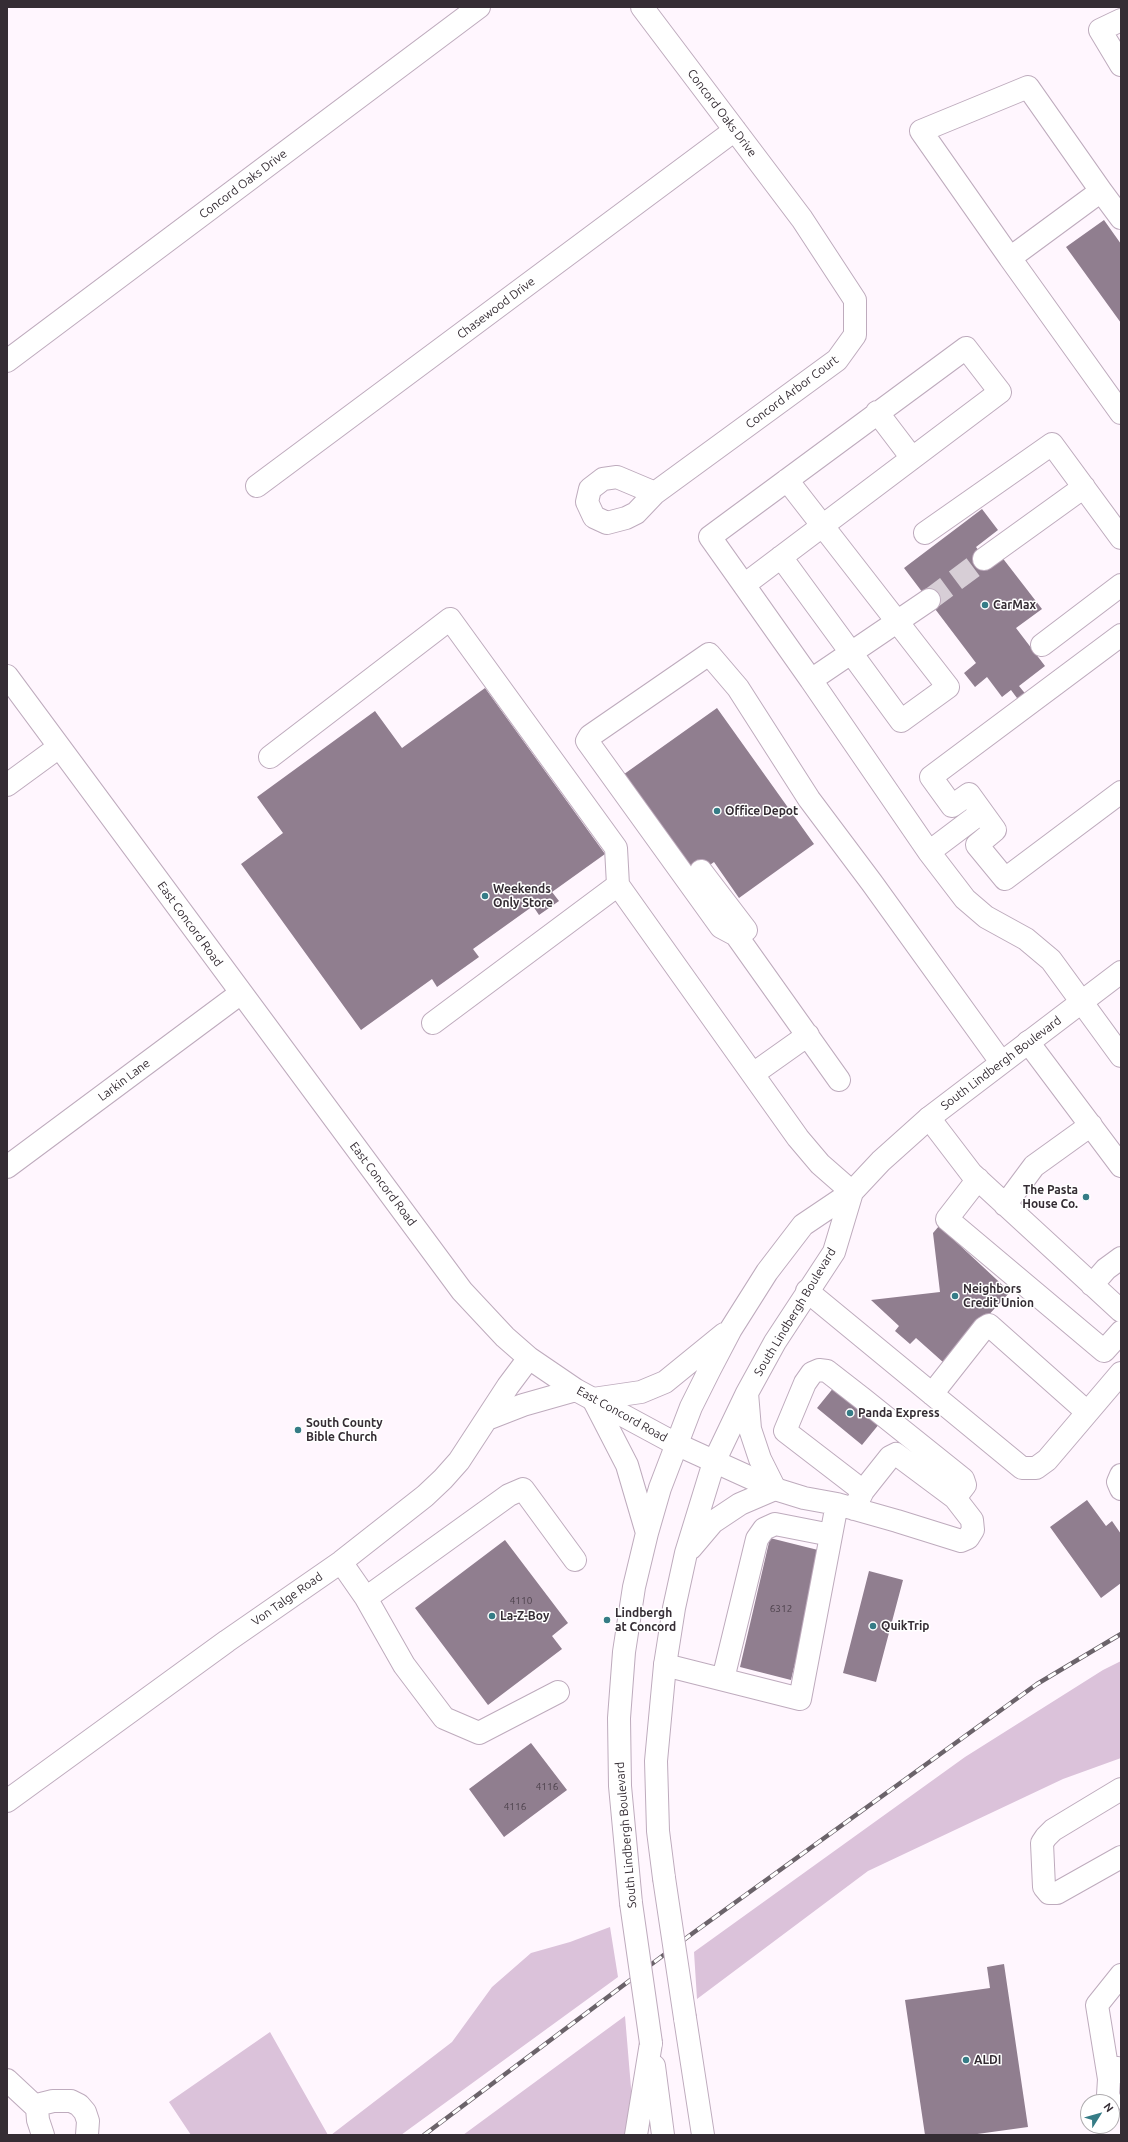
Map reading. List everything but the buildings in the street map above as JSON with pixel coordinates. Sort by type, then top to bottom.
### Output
[{"type":"street","name":"Concord Oaks Drive","points":[[7,361],[479,7]]},
{"type":"street","name":"Concord Oaks Drive","points":[[642,7],[802,219]]},
{"type":"street","points":[[1121,20],[1100,30],[1121,65]]},
{"type":"street","points":[[1121,218],[1100,191],[1028,87],[921,131],[1121,413]]},
{"type":"street","name":"Chasewood Drive","points":[[257,486],[735,130]]},
{"type":"street","points":[[1010,258],[1100,191]]},
{"type":"street","name":"Concord Arbor Court","points":[[655,493],[837,360],[855,335],[855,300],[802,219]]},
{"type":"street","points":[[744,585],[1000,392],[966,348],[710,537],[811,680],[929,852],[965,899],[986,917],[1026,939],[1051,960],[1121,1056]]},
{"type":"street","points":[[878,412],[912,458]]},
{"type":"street","points":[[925,533],[1052,444],[1121,538]]},
{"type":"street","points":[[781,557],[901,721],[948,688],[898,621],[821,526],[787,480]]},
{"type":"street","points":[[984,559],[1084,487]]},
{"type":"street","points":[[1042,646],[1121,585]]},
{"type":"street","points":[[811,680],[929,600]]},
{"type":"street","points":[[270,757],[450,619],[616,848],[618,884],[798,1138],[820,1164],[852,1192]]},
{"type":"street","points":[[1121,635],[931,776],[952,806],[969,794],[995,830],[976,845],[1005,879],[1121,792]]},
{"type":"street","points":[[741,932],[721,927],[587,741],[590,736],[709,654],[738,688],[809,799],[872,883],[1001,1062]]},
{"type":"street","name":"East Concord Road","points":[[7,676],[462,1291],[505,1337],[529,1358],[584,1394],[676,1444],[775,1489],[804,1498],[851,1502],[897,1521],[961,1541],[968,1538],[973,1530],[973,1525],[972,1520],[955,1498]]},
{"type":"street","points":[[7,785],[59,747]]},
{"type":"street","points":[[929,852],[982,812]]},
{"type":"street","points":[[701,871],[811,1040],[840,1080]]},
{"type":"street","points":[[433,1023],[618,884]]},
{"type":"street","name":"South Lindbergh Boulevard","points":[[663,2135],[632,1903],[620,1786],[619,1718],[624,1652],[634,1587],[647,1533],[676,1444],[691,1407],[731,1329],[767,1272],[803,1225],[852,1192],[881,1161],[929,1118],[1121,972]]},
{"type":"street","name":"Larkin Lane","points":[[7,1167],[241,993]]},
{"type":"street","points":[[757,1079],[811,1040]]},
{"type":"street","points":[[1028,1042],[1121,1166]]},
{"type":"street","points":[[929,1118],[978,1179],[1121,1312]]},
{"type":"street","points":[[1005,1205],[1034,1166],[1091,1125]]},
{"type":"street","points":[[978,1179],[947,1218],[1104,1350],[1121,1332]]},
{"type":"street","name":"South Lindbergh Boulevard","points":[[703,2135],[658,1831],[656,1761],[665,1665],[686,1553],[714,1462],[747,1393],[775,1342],[834,1252],[852,1192]]},
{"type":"street","points":[[1092,1284],[1106,1269],[1121,1258]]},
{"type":"street","points":[[807,1291],[1022,1468],[1036,1468],[1047,1460],[1121,1373]]},
{"type":"street","points":[[932,1394],[984,1328],[989,1325],[1087,1412]]},
{"type":"street","points":[[487,1419],[523,1405],[584,1394],[642,1392],[665,1382],[731,1329]]},
{"type":"street","name":"Von Talge Road","points":[[7,1801],[228,1641],[341,1562],[444,1479],[459,1461],[529,1358]]},
{"type":"street","points":[[665,1665],[800,1699],[831,1535],[851,1502],[890,1458],[896,1454],[955,1498],[965,1485],[963,1479],[827,1371],[819,1370],[808,1377],[785,1431],[851,1502]]},
{"type":"street","points":[[686,1553],[713,1522],[740,1504],[775,1489],[760,1459],[750,1428],[747,1393]]},
{"type":"street","points":[[584,1394],[627,1465],[647,1533]]},
{"type":"street","points":[[1121,1476],[1118,1482],[1121,1489]]},
{"type":"street","points":[[366,1598],[509,1495],[523,1489],[575,1560]]},
{"type":"street","points":[[723,1679],[757,1539],[764,1529],[775,1524],[831,1535]]},
{"type":"street","points":[[341,1562],[366,1598],[404,1665],[444,1718],[479,1733],[558,1692]]},
{"type":"street","points":[[1121,1789],[1053,1830],[1046,1837],[1042,1843],[1044,1887],[1049,1893],[1057,1893],[1121,1857]]},
{"type":"street","points":[[1108,2094],[1107,2091],[1115,2073],[1097,2005],[1121,1974]]},
{"type":"street","points":[[636,2135],[651,2043]]},
{"type":"street","points":[[7,2080],[38,2108]]},
{"type":"street","points":[[43,2135],[38,2120],[38,2108],[41,2104],[53,2101],[71,2101],[79,2106],[85,2112],[88,2121],[87,2135]]},
{"type":"shaded area","points":[[1121,1661],[1121,1758],[1063,1779],[868,1871],[697,1999],[694,1952],[965,1757],[1103,1670]]},
{"type":"shaded area","points":[[610,1927],[618,1977],[401,2135],[331,2135],[452,2042],[492,1987],[531,1953],[570,1942]]},
{"type":"shaded area","points":[[625,2016],[633,2112],[628,2135],[463,2135]]},
{"type":"shaded area","points":[[270,2032],[328,2135],[191,2135],[169,2102]]},
{"type":"tunnel","points":[[929,600],[984,559]]},
{"type":"railway","points":[[424,2135],[693,1933],[1037,1684],[1121,1634]]},
{"type":"place","name":"CarMax","points":[[985,605]]},
{"type":"place","name":"Office Depot","points":[[717,811]]},
{"type":"place","name":"Weekends Only Store","points":[[485,896]]},
{"type":"place","name":"The Pasta House Co.","points":[[1086,1197]]},
{"type":"place","name":"Neighbors Credit Union","points":[[955,1296]]},
{"type":"place","name":"Panda Express","points":[[850,1413]]},
{"type":"place","name":"South County Bible Church","points":[[298,1430]]},
{"type":"place","name":"La-Z-Boy","points":[[492,1616]]},
{"type":"place","name":"Lindbergh at Concord","points":[[607,1620]]},
{"type":"place","name":"QuikTrip","points":[[873,1626]]},
{"type":"place","name":"ALDI","points":[[966,2060]]}]
